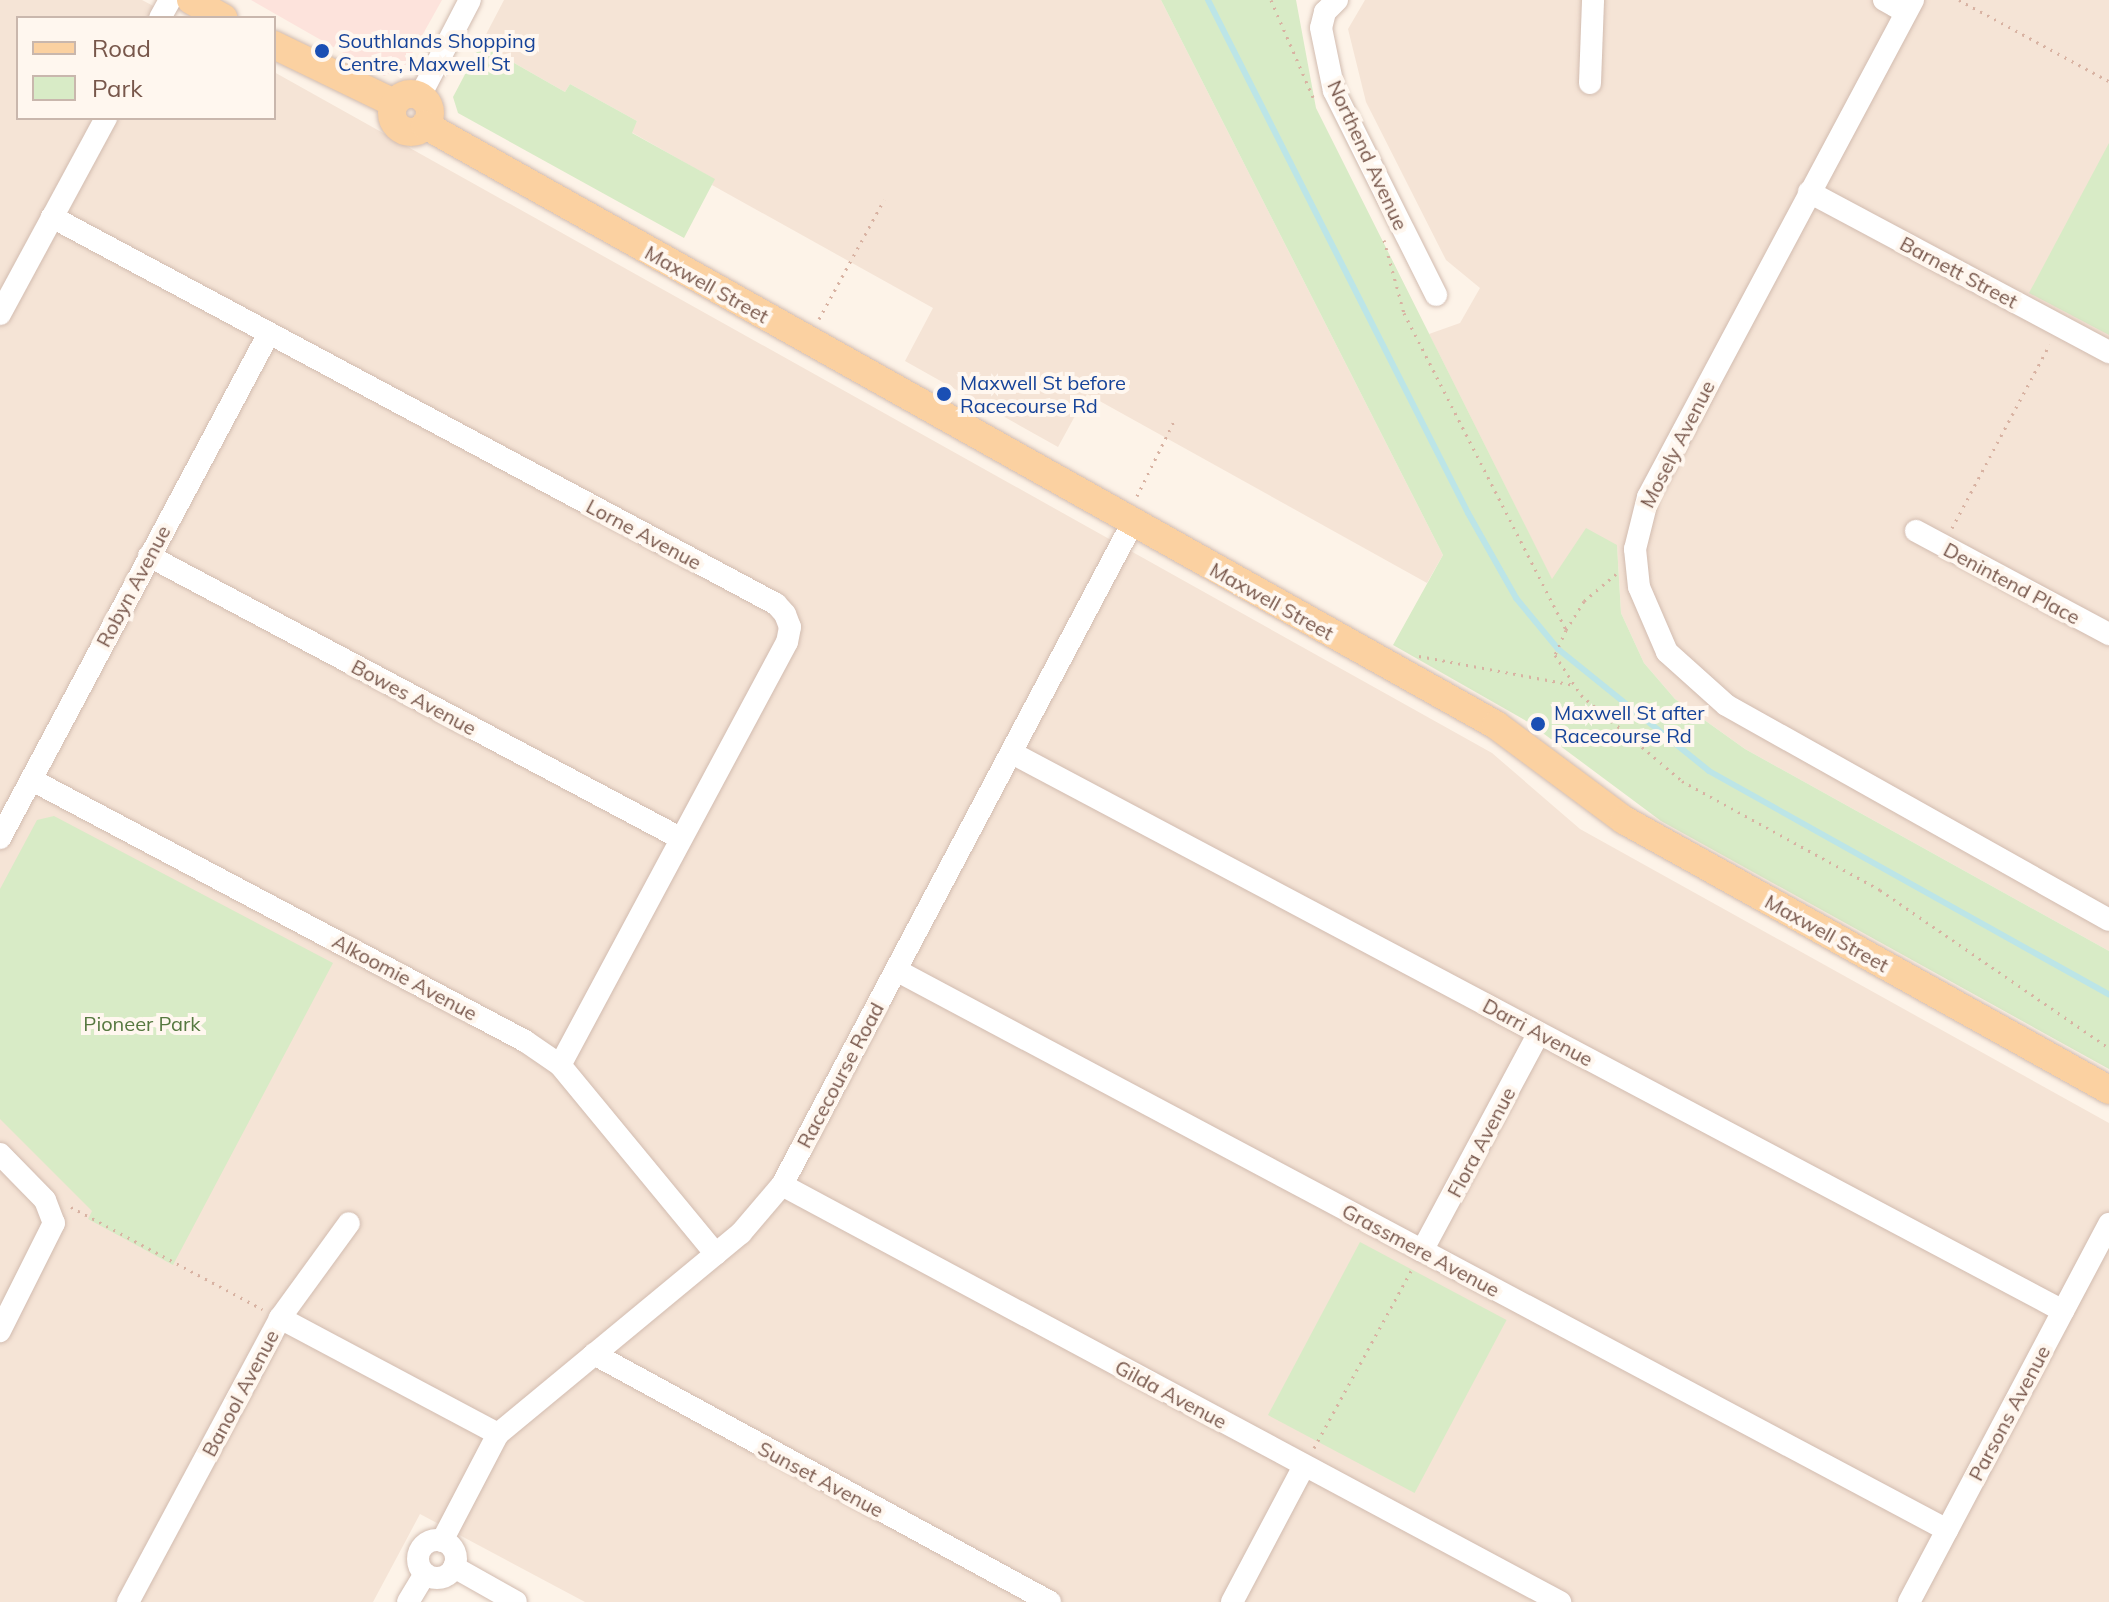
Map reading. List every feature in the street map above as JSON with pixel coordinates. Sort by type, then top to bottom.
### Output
[{"type":"main road","points":[[191,0],[219,16]]},
{"type":"main road","points":[[276,46],[407,99]]},
{"type":"main road","name":"Maxwell Street","points":[[407,99],[430,109],[425,125],[1515,737],[1624,820],[2109,1090]]},
{"type":"street","points":[[407,99],[470,0]]},
{"type":"street","points":[[1590,83],[1593,0]]},
{"type":"street","points":[[1884,0],[1909,6]]},
{"type":"street","name":"Northend Avenue","points":[[1332,4],[1321,28],[1334,91],[1436,295]]},
{"type":"street","name":"Mosely Avenue","points":[[1909,6],[1648,497],[1636,565],[1656,636],[1708,692],[2109,920]]},
{"type":"street","points":[[0,314],[105,120]]},
{"type":"street","name":"Barnett Street","points":[[1809,192],[2109,352]]},
{"type":"street","name":"Lorne Avenue","points":[[52,217],[781,609],[790,627],[787,642],[560,1065]]},
{"type":"street","name":"Robyn Avenue","points":[[0,838],[268,335]]},
{"type":"street","name":"Racecourse Road","points":[[442,1541],[498,1434],[754,1221],[782,1185],[1132,524]]},
{"type":"street","name":"Denintend Place","points":[[1916,531],[2109,634]]},
{"type":"street","name":"Bowes Avenue","points":[[149,556],[680,838]]},
{"type":"street","name":"Darri Avenue","points":[[1012,753],[2063,1311]]},
{"type":"street","name":"Alkoomie Avenue","points":[[32,780],[511,1033],[560,1065],[716,1254]]},
{"type":"street","name":"Grassmere Avenue","points":[[896,970],[1947,1530]]},
{"type":"street","name":"Flora Avenue","points":[[1422,1251],[1539,1033]]},
{"type":"street","points":[[0,1154],[45,1200],[54,1216],[53,1230],[0,1331]]},
{"type":"street","name":"Gilda Avenue","points":[[782,1185],[1560,1602]]},
{"type":"street","points":[[280,1318],[349,1223]]},
{"type":"street","name":"Parsons Avenue","points":[[1909,1602],[2109,1224]]},
{"type":"street","name":"Banool Avenue","points":[[128,1602],[280,1318],[498,1434]]},
{"type":"street","name":"Sunset Avenue","points":[[594,1354],[1050,1602]]},
{"type":"street","points":[[1232,1602],[1304,1466]]},
{"type":"street","points":[[442,1541],[455,1554],[454,1567],[441,1577],[425,1574],[418,1563],[420,1550],[429,1542],[442,1541]]},
{"type":"street","points":[[454,1567],[516,1602]]},
{"type":"street","points":[[408,1602],[425,1574]]},
{"type":"path","points":[[1271,0],[1319,110]]},
{"type":"path","points":[[1959,0],[2109,81]]},
{"type":"path","points":[[819,319],[884,200]]},
{"type":"path","points":[[1379,230],[1395,269],[1404,313],[1566,630]]},
{"type":"path","points":[[1943,546],[2060,326]]},
{"type":"path","points":[[1137,496],[1175,419]]},
{"type":"path","points":[[1636,565],[1602,583],[1566,630],[1555,655],[1574,685],[1682,781],[1880,890],[2109,1048]]},
{"type":"path","points":[[1407,677],[1420,653],[1574,685]]},
{"type":"path","points":[[45,1200],[61,1202],[280,1318]]},
{"type":"path","points":[[1304,1466],[1422,1251]]},
{"type":"shaded area","points":[[0,0],[142,0],[172,16],[16,16],[16,120],[276,120],[276,73],[1492,753],[1580,829],[2109,1123],[2109,1602],[585,1602],[420,1514],[373,1602],[0,1602]]},
{"type":"shaded area","points":[[251,0],[442,0],[405,66],[384,76]]},
{"type":"shaded area","points":[[504,0],[1161,0],[1443,555],[1427,583],[1087,394],[1058,447],[905,361],[933,308],[712,185],[714,179],[631,132],[637,121],[570,84],[565,92],[481,44]]},
{"type":"shaded area","points":[[1365,0],[2109,0],[2109,951],[1745,749],[1675,699],[1644,663],[1621,613],[1617,545],[1552,580],[1429,334],[1460,323],[1480,288],[1446,260],[1366,102],[1348,29]]},
{"type":"green space","points":[[1161,0],[1296,0],[1316,108],[1552,579],[1586,528],[1617,545],[1621,613],[1644,663],[1675,699],[1745,749],[2109,951],[2109,1069],[1661,821],[1528,722],[1393,645],[1443,555]]},
{"type":"green space","points":[[481,44],[565,92],[570,84],[637,121],[632,133],[715,179],[684,238],[458,113],[453,97]]},
{"type":"green space","points":[[2109,143],[2109,335],[2029,293]]},
{"type":"green space","name":"Pioneer Park","points":[[54,816],[333,963],[173,1265],[88,1219],[92,1211],[0,1119],[0,889],[37,820]]},
{"type":"green space","points":[[1360,1242],[1507,1320],[1415,1493],[1268,1415]]},
{"type":"waterway","points":[[1208,0],[1468,513],[1516,598],[1558,649],[1709,771],[2109,995]]},
{"type":"place","name":"Southlands Shopping Centre, Maxwell St","points":[[322,51]]},
{"type":"place","name":"Maxwell St before Racecourse Rd","points":[[944,394]]},
{"type":"place","name":"Maxwell St after Racecourse Rd","points":[[1538,724]]}]
